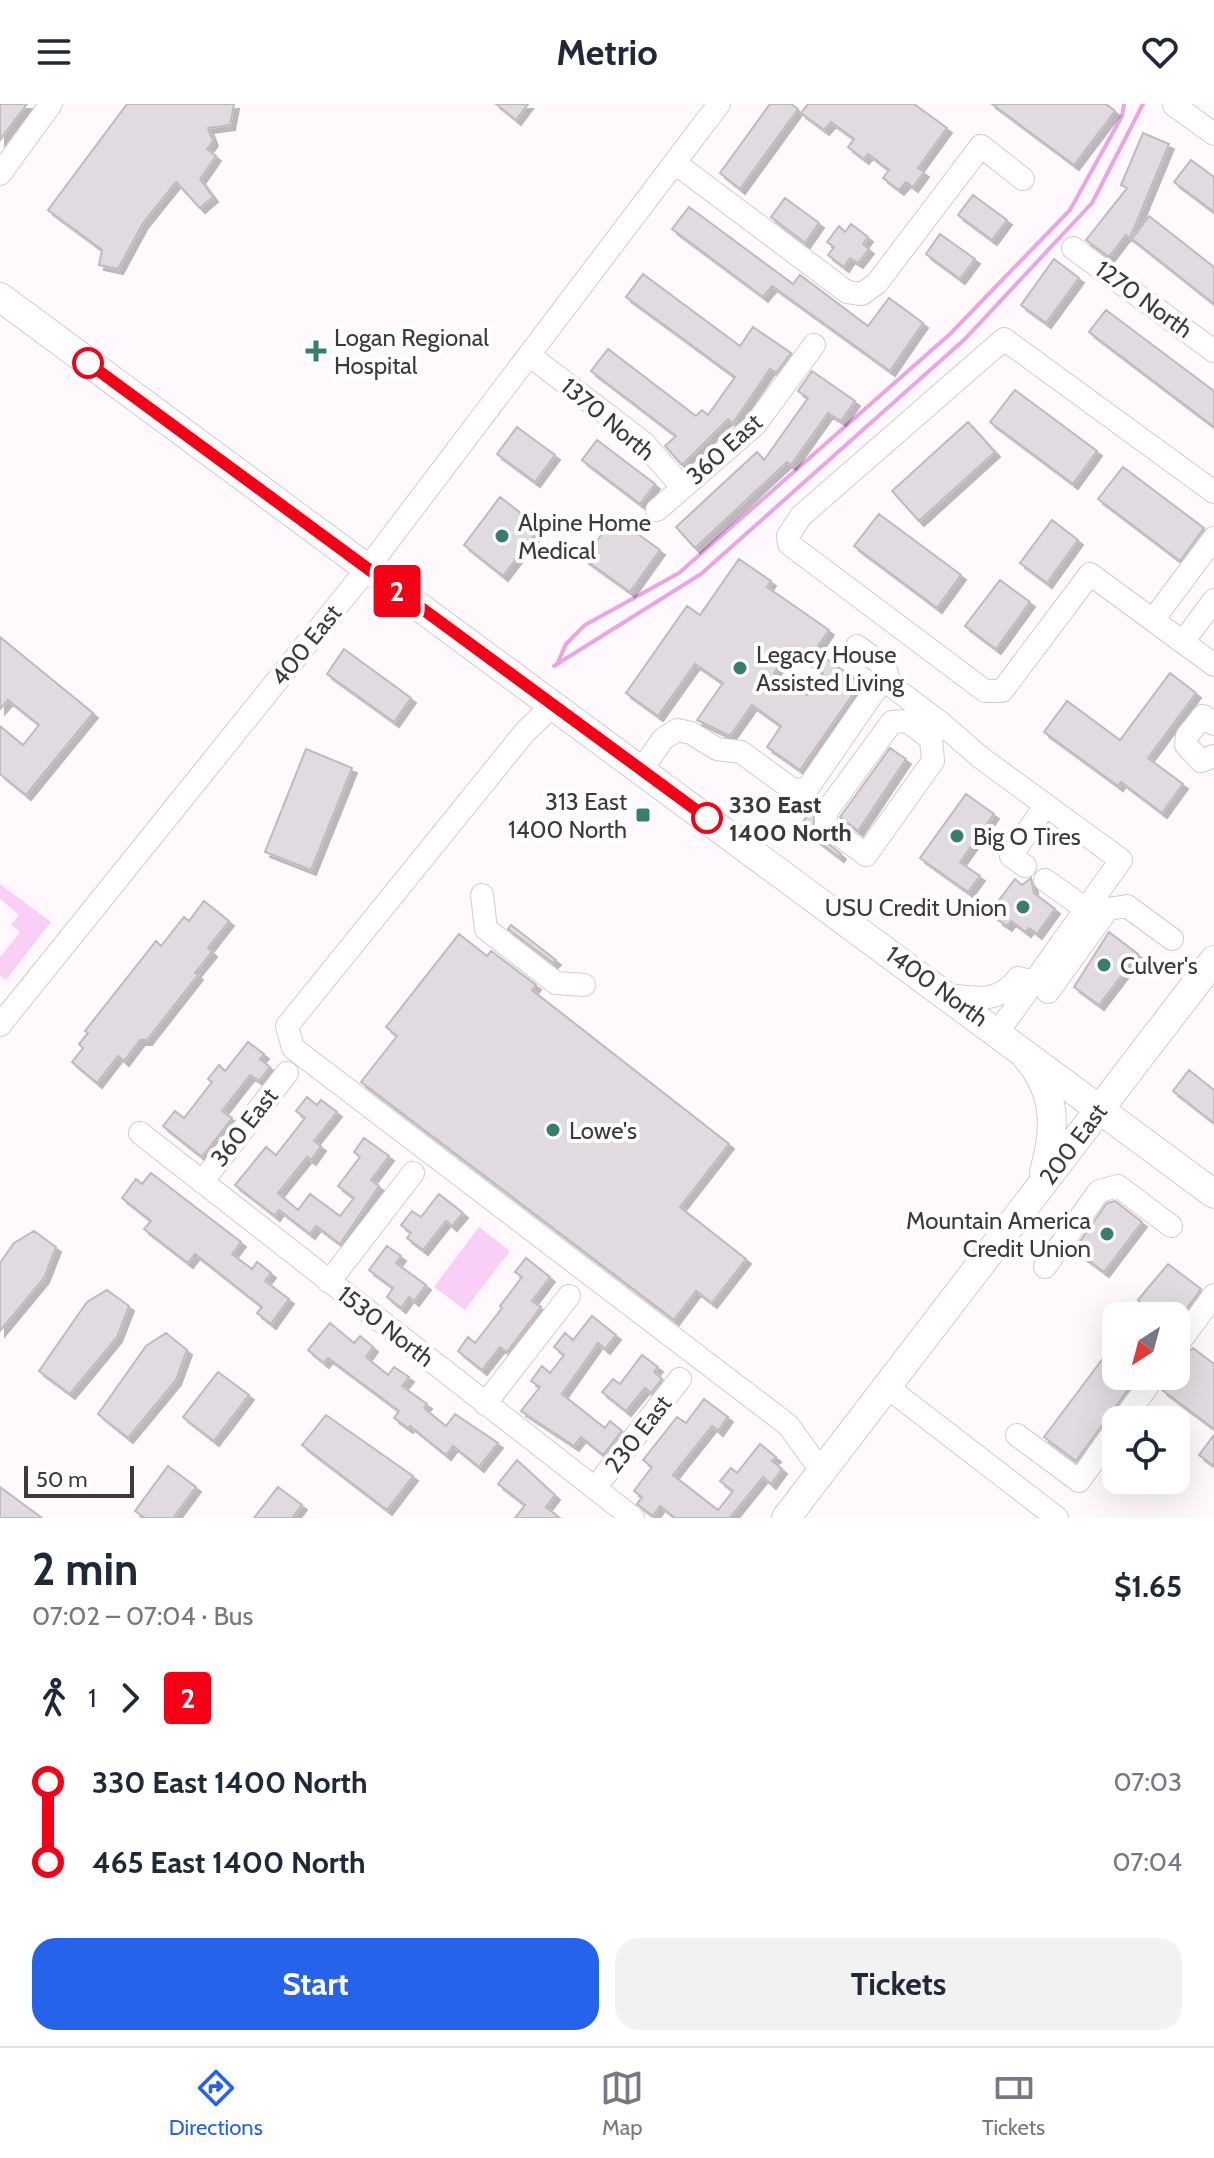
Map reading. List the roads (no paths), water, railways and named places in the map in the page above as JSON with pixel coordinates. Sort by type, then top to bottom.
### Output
[{"type":"main road","name":"1400 North","points":[[0,297],[1101,1107],[1214,1194]]},
{"type":"main road","name":"200 East","points":[[786,1518],[1214,960]]},
{"type":"main road","points":[[1006,1037],[1036,1069],[1053,1106],[1053,1140],[1040,1186]]},
{"type":"street","points":[[0,174],[51,104]]},
{"type":"street","name":"400 East","points":[[0,1025],[367,569],[719,104]]},
{"type":"street","points":[[1174,105],[1214,134]]},
{"type":"street","points":[[675,163],[847,292],[862,294],[877,283],[981,146],[1023,179]]},
{"type":"street","name":"1270 North","points":[[1073,248],[1214,351]]},
{"type":"street","points":[[1214,492],[1004,339],[801,516],[788,536],[789,544],[985,691],[1002,691],[1090,574],[1214,665]]},
{"type":"street","name":"360 East","points":[[657,510],[755,425],[814,345]]},
{"type":"street","name":"1370 North","points":[[529,355],[644,443],[682,487]]},
{"type":"street","points":[[1153,620],[1214,538]]},
{"type":"street","points":[[1183,642],[1214,600]]},
{"type":"street","points":[[857,646],[880,663],[893,687],[936,731],[1121,860],[1086,909],[1041,987],[1006,1037]]},
{"type":"street","points":[[642,769],[663,739],[677,730],[691,733],[717,749],[741,752],[793,790],[807,789],[887,673]]},
{"type":"street","points":[[554,704],[525,732],[287,1026],[293,1048],[788,1425],[822,1472]]},
{"type":"street","points":[[1214,724],[1203,716],[1187,736],[1186,745],[1201,761],[1214,756]]},
{"type":"street","points":[[907,721],[936,731],[933,761],[866,855],[826,825],[826,812],[892,722],[907,721]]},
{"type":"street","points":[[1025,866],[1011,856],[1045,806]]},
{"type":"street","points":[[1045,880],[1086,909]]},
{"type":"street","points":[[482,895],[486,929],[556,983],[584,985]]},
{"type":"street","points":[[1041,987],[1108,909],[1127,906],[1172,939]]},
{"type":"street","points":[[948,995],[983,1000],[1010,989],[1018,978],[1041,987]]},
{"type":"street","name":"360 East","points":[[202,1182],[287,1073]]},
{"type":"street","name":"1530 North","points":[[140,1133],[633,1518]]},
{"type":"street","points":[[329,1282],[413,1173]]},
{"type":"street","points":[[1045,1267],[1099,1191],[1118,1186],[1171,1226]]},
{"type":"street","points":[[1190,1328],[1214,1295]]},
{"type":"street","points":[[485,1404],[569,1296]]},
{"type":"street","name":"230 East","points":[[595,1488],[680,1379]]},
{"type":"street","points":[[887,1387],[1057,1518]]},
{"type":"street","points":[[1017,1435],[1079,1481],[1102,1449]]},
{"type":"waterway","points":[[558,662],[566,644],[585,625],[679,573],[950,334],[1070,210],[1122,116],[1124,104]]},
{"type":"waterway","points":[[554,666],[701,574],[965,339],[1092,203],[1143,104]]},
{"type":"place","name":"Logan Regional Hospital","points":[[316,351]]},
{"type":"place","name":"Alpine Home Medical","points":[[502,536]]},
{"type":"place","name":"Legacy House Assisted Living","points":[[740,668]]},
{"type":"place","name":"313 East 1400 North","points":[[643,815]]},
{"type":"place","name":"330 East 1400 North","points":[[707,818]]},
{"type":"place","name":"Big O Tires","points":[[957,836]]},
{"type":"place","name":"USU Credit Union","points":[[1023,907]]},
{"type":"place","name":"Culver's","points":[[1104,965]]},
{"type":"place","name":"Lowe's","points":[[553,1130]]},
{"type":"place","name":"Mountain America Credit Union","points":[[1107,1234]]}]
